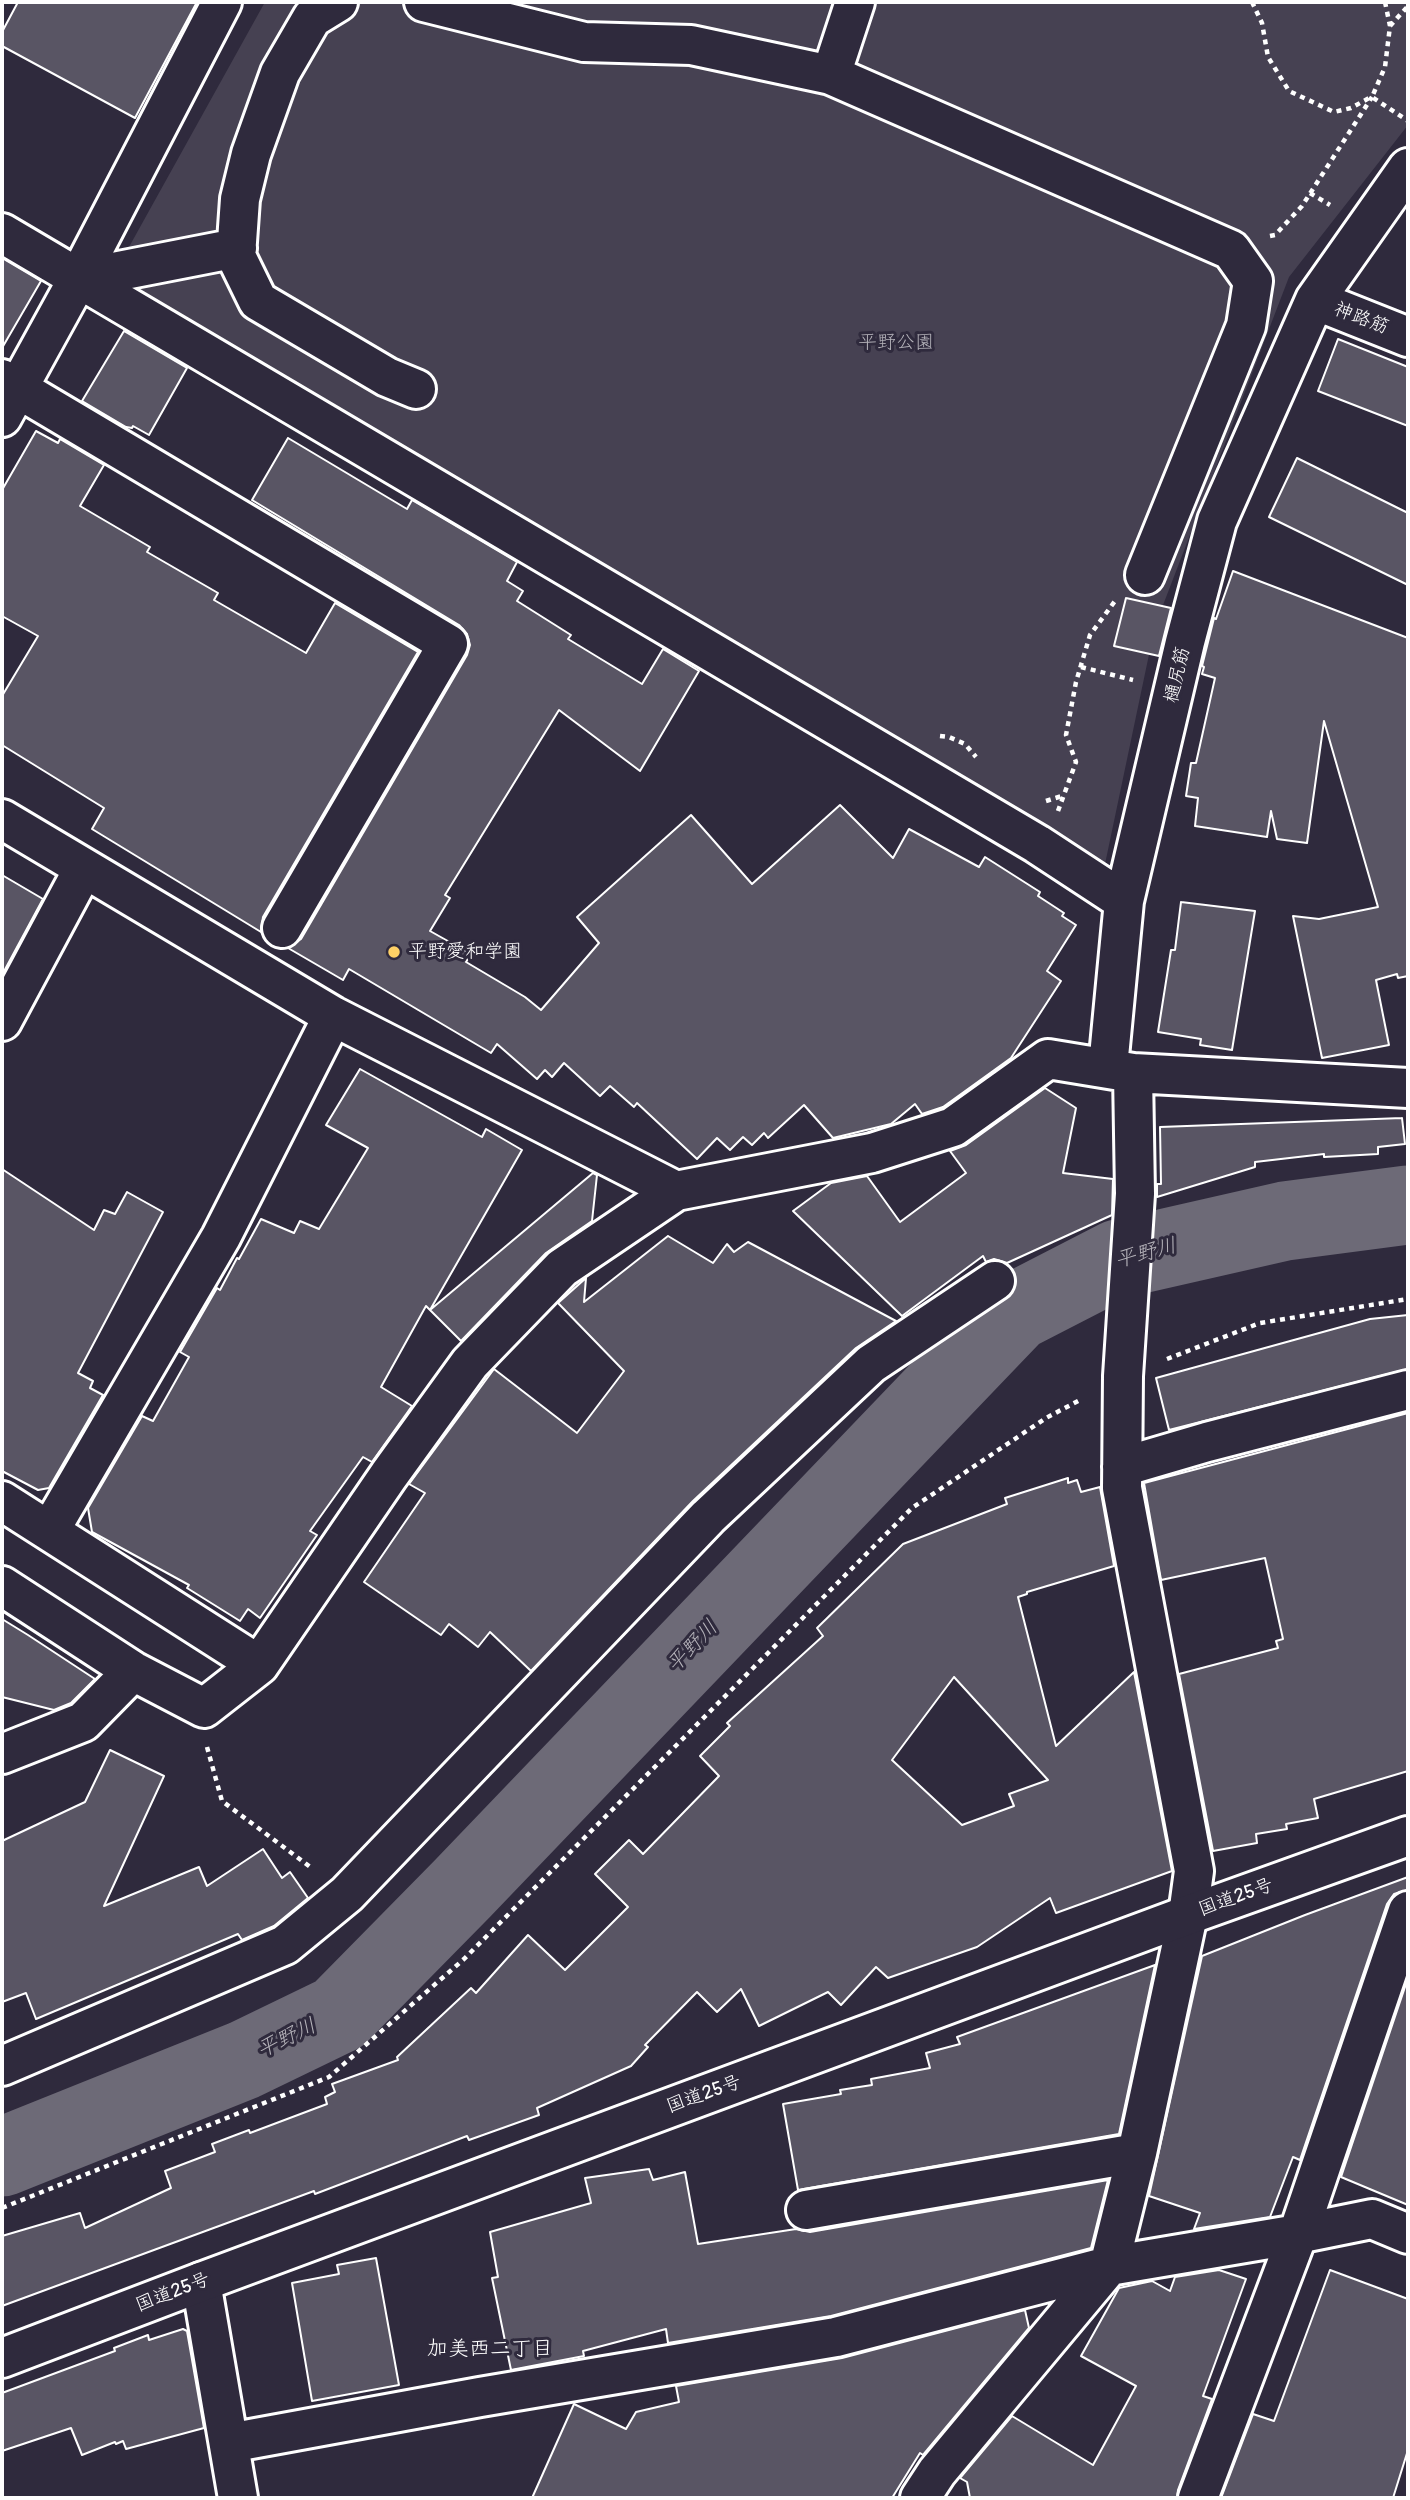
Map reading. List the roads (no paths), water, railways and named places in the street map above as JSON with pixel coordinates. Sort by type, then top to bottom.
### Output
[{"type":"main road","points":[[222,2],[78,279],[7,395],[448,644],[282,928]]},
{"type":"main road","points":[[338,2],[313,19],[280,73],[251,154],[240,199],[236,256],[258,301],[387,376],[416,389]]},
{"type":"main road","points":[[424,2],[584,42],[691,46],[831,75],[1231,250],[1252,281],[1246,326],[1144,575]]},
{"type":"main road","points":[[831,75],[855,2]]},
{"type":"main road","name":"樋尻筋","points":[[1109,2266],[1137,2153],[1188,1915],[1194,1871],[1122,1488],[1124,1362],[1135,1194],[1120,1070],[1124,901],[1217,521],[1315,300],[1408,168]]},
{"type":"main road","points":[[2,233],[1037,844],[1124,901]]},
{"type":"main road","points":[[78,279],[237,248]]},
{"type":"main road","name":"神路筋","points":[[1315,300],[1408,337]]},
{"type":"main road","points":[[2,820],[333,1016],[676,1191]]},
{"type":"main road","points":[[2,1021],[84,868]]},
{"type":"main road","points":[[50,1530],[221,1237],[333,1016]]},
{"type":"main road","points":[[2,1586],[133,1671],[204,1708],[259,1665],[389,1475],[470,1363],[562,1268],[676,1191],[872,1153],[953,1127],[1048,1059],[1120,1070],[1408,1088]]},
{"type":"main road","points":[[2,2067],[285,1945],[347,1894],[708,1517],[871,1364],[995,1281]]},
{"type":"main road","points":[[1122,1467],[1408,1390]]},
{"type":"main road","points":[[2,1501],[259,1665]]},
{"type":"main road","points":[[2,1754],[83,1722],[133,1671]]},
{"type":"main road","name":"国道25号","points":[[2,2358],[201,2281],[1408,1836]]},
{"type":"main road","points":[[1198,2498],[1298,2234],[1408,1911]]},
{"type":"main road","points":[[806,2210],[1137,2153]]},
{"type":"main road","points":[[229,2443],[836,2337],[1109,2266],[1372,2219],[1408,2234]]},
{"type":"main road","points":[[920,2498],[937,2472],[1109,2266]]},
{"type":"main road","points":[[201,2281],[238,2498]]},
{"type":"waterway","name":"平野川","points":[[2,2157],[244,2060],[339,2014],[1015,1312],[1118,1259],[1285,1221],[1408,1205]]},
{"type":"place","name":"平野愛和学園","points":[[394,952]]},
{"type":"district","name":"加美西二丁目","points":[[490,2350]]},
{"type":"park label","name":"平野公園","points":[[896,343]]}]
